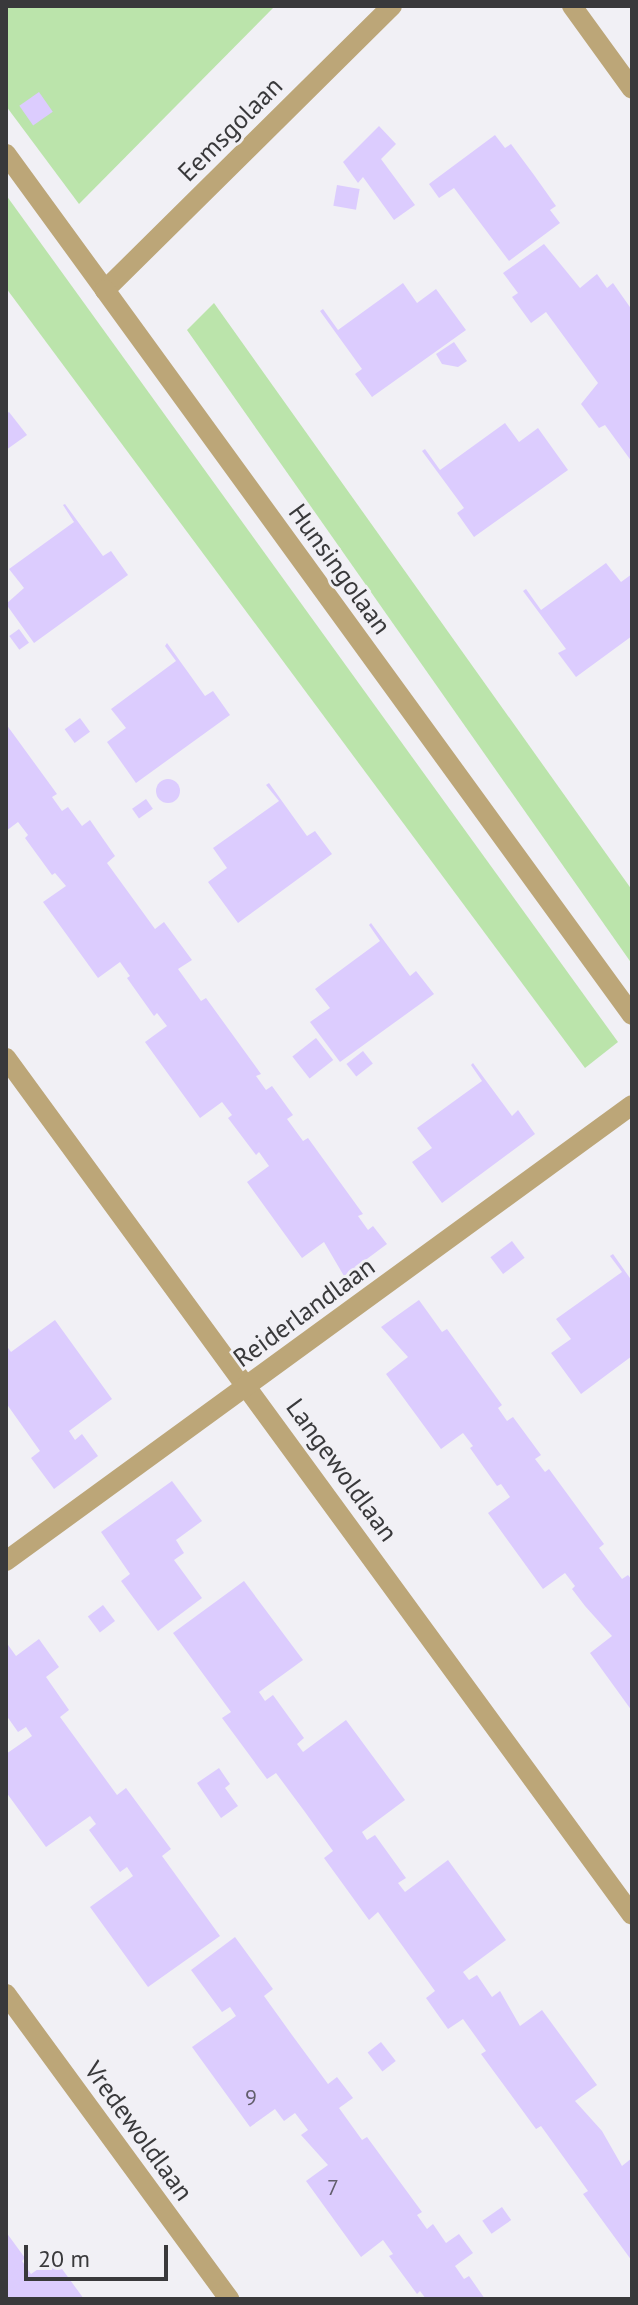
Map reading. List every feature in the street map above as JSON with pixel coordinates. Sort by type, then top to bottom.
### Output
[{"type":"street","name":"Eemsgolaan","points":[[105,290],[392,6]]},
{"type":"street","points":[[572,6],[632,89]]},
{"type":"street","name":"Hunsingolaan","points":[[6,154],[632,1015]]},
{"type":"street","name":"Langewoldlaan","points":[[6,1058],[248,1385],[632,1915]]},
{"type":"street","name":"Reiderlandlaan","points":[[6,1561],[632,1105]]},
{"type":"street","name":"Vredewoldlaan","points":[[6,1994],[229,2299]]},
{"type":"green space","points":[[6,6],[275,6],[79,204],[6,106]]},
{"type":"green space","points":[[6,195],[618,1042],[585,1068],[6,288]]},
{"type":"green space","points":[[214,303],[632,890],[632,964],[187,330]]},
{"type":"building","points":[[39,92],[53,112],[33,125],[19,106]]},
{"type":"building","points":[[379,126],[396,144],[381,159],[415,205],[394,220],[363,177],[358,183],[343,162]]},
{"type":"building","points":[[495,135],[505,148],[511,144],[534,175],[556,206],[550,210],[560,223],[509,261],[454,188],[439,198],[429,184]]},
{"type":"building","points":[[337,185],[360,189],[356,210],[333,206]]},
{"type":"building","points":[[544,244],[580,288],[597,274],[607,288],[613,283],[632,310],[632,462],[605,425],[599,428],[581,404],[598,383],[546,312],[531,323],[512,297],[518,293],[503,273]]},
{"type":"building","points":[[403,283],[417,303],[436,289],[466,330],[372,397],[355,374],[362,369],[320,311],[323,309],[338,330]]},
{"type":"building","points":[[454,342],[467,361],[458,367],[442,364],[436,354]]},
{"type":"building","points":[[9,412],[27,435],[6,450],[6,414]]},
{"type":"building","points":[[505,423],[519,442],[538,428],[568,470],[474,537],[457,513],[464,508],[422,451],[425,449],[440,470]]},
{"type":"building","points":[[65,504],[103,556],[111,551],[128,575],[34,643],[6,604],[24,588],[9,569],[74,522]]},
{"type":"building","points":[[606,563],[621,582],[632,574],[632,636],[576,677],[558,653],[566,649],[523,591],[526,589],[541,610]]},
{"type":"building","points":[[19,629],[29,643],[19,650],[9,636]]},
{"type":"building","points":[[167,643],[205,696],[213,691],[230,715],[136,783],[107,742],[126,728],[111,709],[176,661],[165,646]]},
{"type":"building","points":[[80,718],[90,732],[75,743],[65,729]]},
{"type":"building","points":[[6,724],[57,794],[52,797],[62,811],[68,807],[82,826],[90,820],[115,856],[107,863],[155,929],[164,922],[192,960],[178,969],[201,1001],[206,998],[261,1074],[256,1076],[266,1090],[272,1086],[293,1115],[287,1119],[303,1141],[308,1138],[363,1214],[358,1216],[368,1230],[373,1226],[387,1244],[344,1276],[324,1242],[302,1258],[247,1182],[269,1166],[259,1152],[256,1155],[228,1118],[232,1115],[222,1102],[200,1118],[145,1042],[167,1026],[157,1013],[154,1016],[127,978],[130,976],[120,962],[98,978],[43,902],[66,886],[55,873],[52,875],[25,838],[28,835],[18,822],[6,831]]},
{"type":"building","points":[[168,779],[177,782],[180,791],[177,800],[168,803],[159,800],[156,791],[159,782]]},
{"type":"building","points":[[269,783],[307,836],[315,831],[332,854],[238,923],[208,882],[227,868],[213,848],[279,801],[266,785]]},
{"type":"building","points":[[146,799],[153,809],[139,819],[132,809]]},
{"type":"building","points":[[371,923],[410,976],[416,971],[434,994],[340,1062],[310,1022],[330,1008],[315,989],[380,941],[369,925]]},
{"type":"building","points":[[316,1038],[333,1060],[310,1079],[292,1056]]},
{"type":"building","points":[[363,1051],[373,1064],[356,1077],[346,1064]]},
{"type":"building","points":[[473,1063],[512,1116],[518,1110],[535,1134],[442,1203],[412,1162],[432,1148],[417,1128],[482,1081],[471,1065]]},
{"type":"building","points":[[512,1241],[525,1258],[503,1274],[490,1257]]},
{"type":"building","points":[[613,1254],[632,1281],[632,1356],[581,1394],[551,1353],[571,1339],[556,1319],[622,1272],[610,1256]]},
{"type":"building","points":[[419,1300],[442,1332],[447,1329],[502,1405],[498,1408],[507,1421],[513,1417],[541,1455],[535,1459],[545,1472],[549,1469],[604,1544],[599,1548],[622,1579],[628,1575],[632,1580],[632,1711],[590,1653],[612,1636],[572,1589],[575,1586],[565,1573],[543,1589],[488,1513],[510,1497],[501,1484],[497,1486],[463,1433],[441,1449],[386,1374],[408,1357],[381,1327]]},
{"type":"building","points":[[55,1320],[112,1399],[69,1431],[75,1440],[82,1434],[98,1456],[54,1489],[31,1458],[40,1451],[6,1403],[6,1345],[11,1352]]},
{"type":"building","points":[[172,1481],[202,1521],[176,1540],[184,1553],[174,1560],[202,1598],[158,1631],[121,1581],[130,1574],[101,1532]]},
{"type":"building","points":[[244,1581],[303,1660],[259,1692],[265,1701],[273,1695],[304,1738],[297,1744],[303,1752],[346,1720],[405,1800],[362,1832],[367,1840],[375,1835],[406,1878],[398,1883],[405,1892],[448,1860],[506,1940],[463,1972],[469,1980],[477,1975],[492,1997],[500,1991],[520,2026],[542,2010],[597,2085],[575,2101],[602,2131],[622,2166],[632,2158],[632,2261],[583,2194],[588,2191],[541,2126],[536,2129],[481,2054],[486,2051],[463,2019],[448,2029],[426,1998],[435,1991],[378,1912],[369,1920],[324,1858],[333,1851],[276,1773],[267,1779],[222,1718],[231,1712],[173,1633]]},
{"type":"building","points":[[103,1605],[115,1621],[100,1632],[88,1616]]},
{"type":"building","points":[[39,1639],[59,1667],[46,1677],[69,1710],[60,1717],[117,1795],[126,1788],[171,1849],[162,1856],[220,1936],[148,1987],[90,1907],[133,1876],[127,1867],[120,1872],[89,1830],[96,1824],[90,1816],[46,1847],[6,1792],[6,1754],[32,1736],[26,1727],[18,1732],[6,1715],[6,1642],[16,1656]]},
{"type":"building","points":[[219,1768],[230,1784],[225,1788],[238,1806],[221,1818],[197,1783]]},
{"type":"building","points":[[235,1937],[273,1989],[264,1996],[292,2035],[328,2084],[337,2077],[353,2098],[339,2108],[362,2140],[367,2137],[422,2212],[417,2215],[427,2229],[433,2224],[446,2243],[459,2234],[473,2253],[455,2266],[464,2279],[469,2276],[485,2299],[426,2299],[420,2291],[417,2294],[389,2256],[393,2254],[383,2240],[361,2257],[306,2181],[328,2165],[301,2135],[308,2130],[295,2113],[284,2121],[275,2109],[250,2127],[192,2047],[236,2016],[230,2007],[222,2012],[191,1970]]},
{"type":"building","points":[[381,2042],[396,2061],[382,2071],[368,2052]]},
{"type":"building","points":[[502,2207],[511,2220],[492,2234],[482,2221]]},
{"type":"building","points":[[6,2232],[25,2258],[22,2261],[31,2274],[54,2258],[84,2299],[6,2299]]}]
